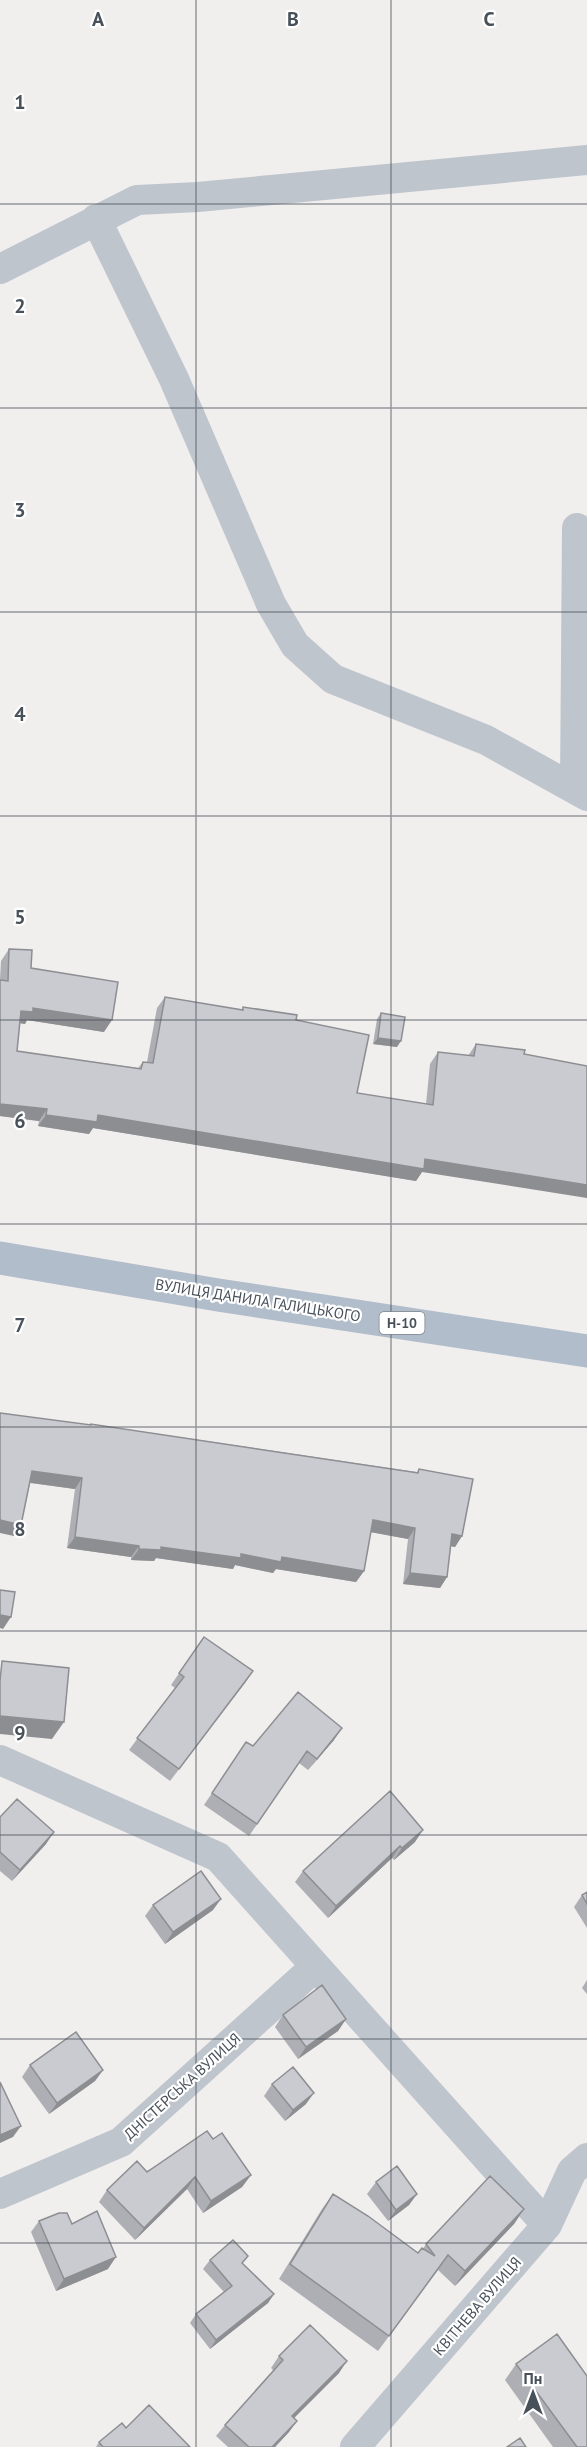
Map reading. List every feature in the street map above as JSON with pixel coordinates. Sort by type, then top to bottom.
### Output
[{"type":"main road","name":"ВУЛИЦЯ ДАНИЛА ГАЛИЦЬКОГО","points":[[0,1258],[218,1295],[587,1351]]},
{"type":"street","points":[[0,269],[137,200],[587,160]]},
{"type":"street","points":[[96,219],[174,379],[271,604],[295,645],[333,679],[486,740],[581,792],[577,528]]},
{"type":"street","points":[[0,1760],[218,1857],[547,2225]]},
{"type":"street","name":"ДНІСТЕРСЬКА ВУЛИЦЯ","points":[[0,2194],[121,2142],[315,1967]]},
{"type":"street","name":"КВІТНЕВА ВУЛИЦЯ","points":[[355,2447],[547,2225],[572,2171],[587,2158]]},
{"type":"building","points":[[9,949],[32,950],[31,968],[118,982],[112,1020],[33,1008],[33,1012],[21,1011],[17,1051],[141,1069],[143,1062],[153,1063],[165,997],[243,1010],[243,1007],[297,1015],[296,1020],[369,1035],[357,1093],[433,1105],[438,1052],[474,1056],[476,1044],[525,1050],[524,1054],[587,1066],[587,1185],[425,1159],[424,1169],[98,1115],[97,1122],[46,1115],[47,1109],[0,1104],[0,980],[8,981]]},
{"type":"building","points":[[381,1013],[405,1017],[401,1041],[378,1038]]},
{"type":"building","points":[[0,1413],[91,1424],[418,1473],[419,1469],[473,1479],[462,1536],[452,1534],[447,1577],[410,1573],[415,1528],[373,1520],[364,1571],[282,1557],[281,1562],[241,1554],[241,1558],[161,1547],[161,1550],[139,1549],[139,1546],[75,1537],[82,1478],[32,1471],[21,1525],[0,1520]]},
{"type":"building","points":[[0,1590],[15,1592],[11,1617],[0,1615]]},
{"type":"building","points":[[204,1637],[253,1671],[179,1769],[137,1738],[184,1677],[179,1673]]},
{"type":"building","points":[[2,1661],[69,1668],[64,1722],[0,1716]]},
{"type":"building","points":[[298,1692],[342,1728],[317,1759],[307,1751],[257,1824],[212,1793],[246,1742],[253,1746]]},
{"type":"building","points":[[390,1791],[423,1830],[402,1848],[400,1846],[336,1906],[303,1871]]},
{"type":"building","points":[[17,1799],[54,1832],[20,1870],[0,1852],[0,1817]]},
{"type":"building","points":[[201,1871],[221,1899],[173,1932],[153,1905]]},
{"type":"building","points":[[587,1892],[587,1904],[582,1895]]},
{"type":"building","points":[[322,1985],[346,2019],[306,2047],[283,2015]]},
{"type":"building","points":[[76,2032],[103,2070],[57,2103],[30,2065]]},
{"type":"building","points":[[293,2067],[314,2093],[293,2110],[272,2084]]},
{"type":"building","points":[[0,2082],[21,2126],[0,2135]]},
{"type":"building","points":[[207,2131],[213,2139],[222,2133],[251,2175],[211,2201],[195,2177],[144,2228],[107,2190],[137,2161],[147,2172]]},
{"type":"building","points":[[397,2166],[417,2194],[396,2210],[376,2182]]},
{"type":"building","points":[[490,2176],[524,2209],[465,2271],[448,2255],[389,2336],[290,2264],[333,2194],[368,2216],[418,2253],[422,2248],[435,2256],[426,2244]]},
{"type":"building","points":[[97,2211],[116,2257],[64,2279],[39,2221],[59,2213],[67,2213],[72,2224]]},
{"type":"building","points":[[233,2240],[248,2256],[242,2263],[274,2294],[216,2340],[196,2314],[232,2286],[210,2260]]},
{"type":"building","points":[[310,2325],[347,2361],[292,2416],[297,2421],[272,2447],[249,2447],[225,2425],[283,2360],[279,2356]]},
{"type":"building","points":[[557,2334],[587,2376],[587,2447],[577,2447],[516,2364]]},
{"type":"building","points":[[149,2405],[190,2447],[103,2447],[99,2442],[122,2423],[126,2428]]},
{"type":"building","points":[[520,2438],[526,2447],[507,2447]]}]
